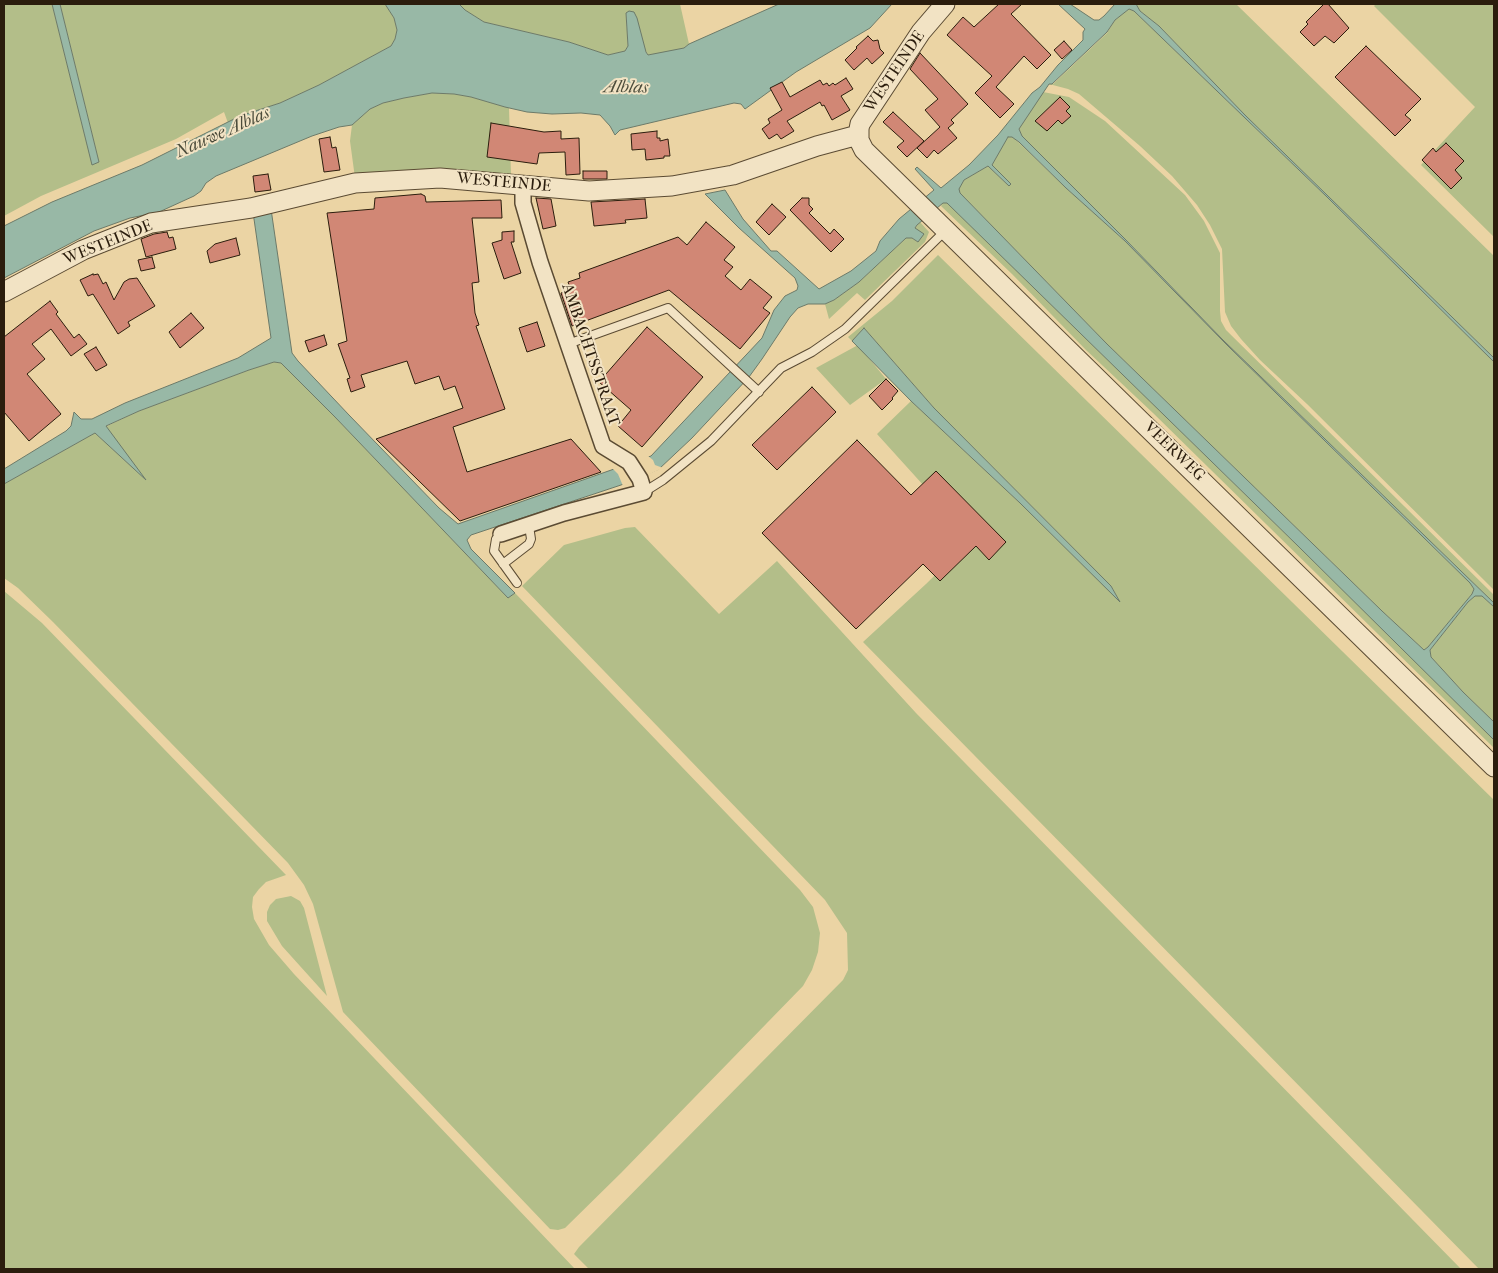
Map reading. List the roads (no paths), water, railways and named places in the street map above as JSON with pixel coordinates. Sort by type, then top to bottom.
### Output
[{"type":"street","name":"WESTEINDE","points":[[4,292],[83,250],[151,223],[251,208],[355,183],[440,178],[589,190],[672,186],[733,175],[817,146],[858,135],[860,124],[876,99],[921,32],[945,4]]},
{"type":"street","name":"VEERWEG","points":[[858,135],[864,150],[1494,767]]},
{"type":"street","name":"AMBACHTSSTRAAT","points":[[523,184],[523,203],[603,446],[629,462],[642,486]]},
{"type":"street","points":[[501,534],[642,486]]},
{"type":"lane","points":[[642,486],[663,480],[711,441],[781,368],[812,352],[846,329],[941,224]]},
{"type":"lane","points":[[568,344],[668,308],[759,392]]},
{"type":"lane","points":[[503,564],[529,544],[531,539],[529,526]]},
{"type":"lane","points":[[501,534],[496,539],[494,551],[517,583]]},
{"type":"water","points":[[52,4],[60,4],[99,162],[92,165]]},
{"type":"water","points":[[385,4],[459,4],[484,22],[569,42],[608,55],[625,51],[628,46],[626,13],[629,11],[634,12],[637,18],[648,55],[684,48],[689,44],[779,4],[892,4],[870,28],[796,72],[745,109],[741,104],[734,103],[620,130],[615,135],[600,115],[527,112],[454,94],[432,93],[404,98],[383,103],[370,109],[352,125],[339,127],[312,136],[216,176],[206,183],[201,191],[194,196],[159,212],[130,218],[94,231],[4,278],[4,226],[52,202],[142,165],[240,116],[280,103],[319,85],[391,46],[397,30],[394,18]]},
{"type":"water","points":[[1058,4],[1070,4],[1094,20],[1099,20],[1115,4],[1136,4],[1140,11],[1159,26],[1245,115],[1494,358],[1494,362],[1327,197],[1134,11],[1129,9],[1115,20],[1107,32],[1052,84],[1049,84],[1019,129],[1022,136],[1223,340],[1494,603],[1494,607],[1482,596],[1475,596],[1468,602],[1430,650],[1431,657],[1494,722],[1494,740],[947,203],[943,203],[917,225],[915,228],[924,234],[918,242],[912,238],[906,238],[859,282],[834,300],[825,304],[808,304],[798,308],[749,377],[692,438],[659,469],[621,485],[471,535],[467,540],[471,549],[515,593],[508,598],[281,363],[274,362],[249,370],[139,411],[106,426],[146,480],[95,433],[4,484],[4,469],[66,431],[71,426],[74,412],[81,419],[92,419],[125,403],[238,358],[271,338],[253,212],[271,209],[292,353],[439,508],[458,524],[651,456],[762,338],[774,310],[785,296],[797,290],[798,286],[795,278],[739,228],[705,194],[725,190],[743,219],[771,251],[777,251],[819,289],[851,271],[876,251],[880,241],[899,219],[934,190],[915,169],[917,167],[941,188],[969,165],[998,135],[1032,93],[1040,87],[1058,65],[1083,40],[1085,29]],"holes":[[[1008,137],[1012,137],[1125,241],[1227,345],[1470,583],[1474,589],[1472,594],[1428,647],[1424,650],[1382,611],[1107,344],[960,193],[959,189],[964,180],[988,166],[1009,186],[1011,184],[992,165]]]},
{"type":"water","points":[[864,328],[934,408],[1111,586],[1120,602],[1020,503],[911,401],[852,341]]},
{"type":"water label","name":"Alblas","points":[[626,88]]},
{"type":"water label","name":"Nauwe Alblas","points":[[223,133]]}]
